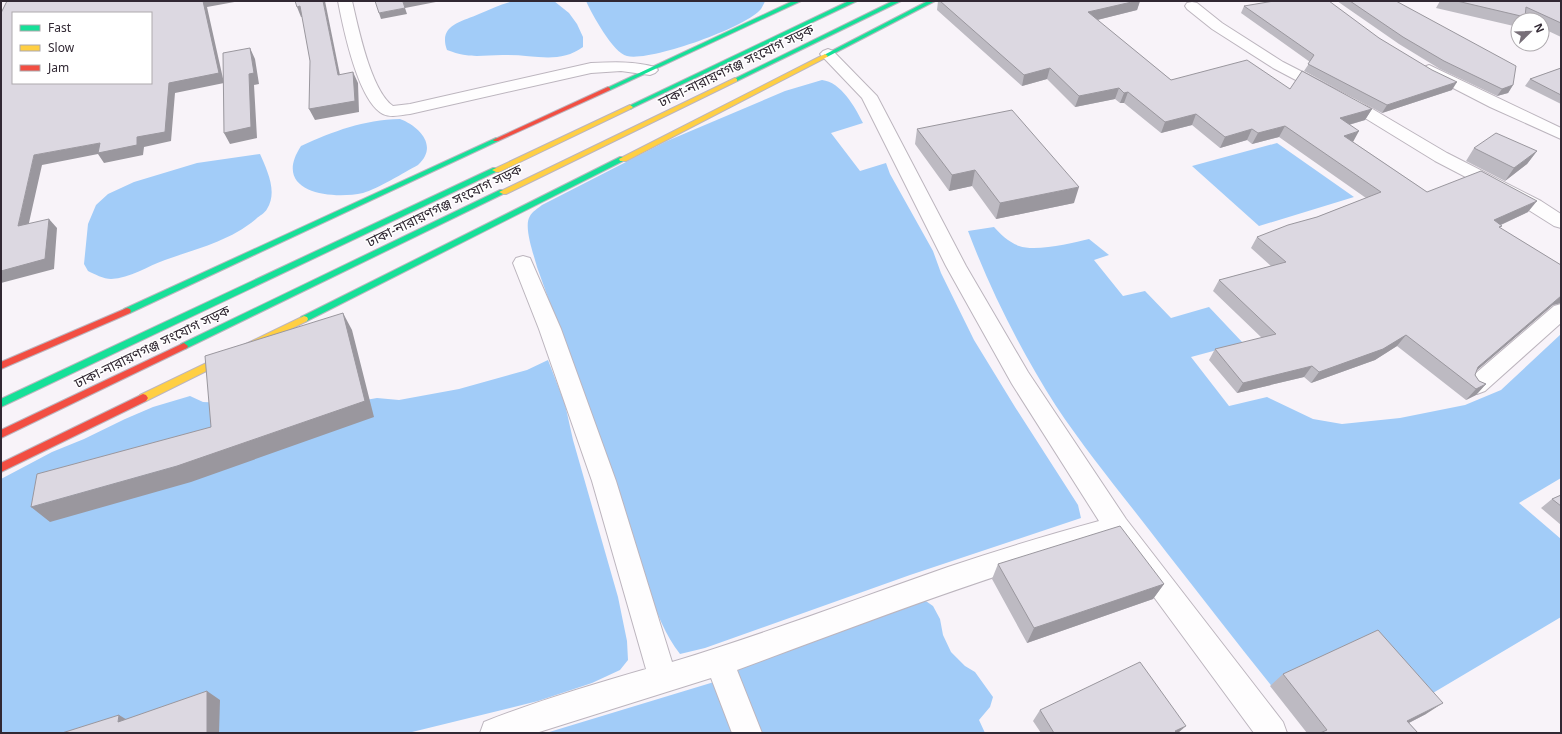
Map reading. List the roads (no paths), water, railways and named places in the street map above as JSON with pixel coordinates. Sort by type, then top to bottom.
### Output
[{"type":"main road","points":[[1,366],[128,310],[798,1]]},
{"type":"main road","name":"ঢাকা-নারায়ণগঞ্জ সংযোগ সড়ক","points":[[1,403],[854,1]]},
{"type":"main road","name":"ঢাকা-নারায়ণগঞ্জ সংযোগ সড়ক","points":[[1,434],[898,1]]},
{"type":"main road","points":[[1,468],[490,227],[932,1]]},
{"type":"street","points":[[345,1],[362,69],[381,107],[389,111],[433,104],[591,68],[621,66],[650,70]]},
{"type":"street","points":[[1192,6],[1217,26],[1278,65],[1353,104],[1441,157],[1534,205],[1561,222]]},
{"type":"street","points":[[828,54],[869,96],[956,266],[1012,365],[1117,527],[1272,733]]},
{"type":"street","points":[[1417,63],[1496,104],[1561,134]]},
{"type":"street","points":[[523,263],[558,351],[604,480],[663,679]]},
{"type":"street","points":[[1477,385],[1561,311]]},
{"type":"street","points":[[494,733],[555,711],[720,661],[949,579],[1038,550],[1117,527]]},
{"type":"street","points":[[720,661],[747,733]]},
{"type":"water","points":[[514,1],[554,1],[569,13],[577,24],[583,37],[583,47],[574,52],[556,57],[508,55],[471,56],[447,50],[445,42],[446,35],[448,30],[453,26],[459,22]]},
{"type":"water","points":[[586,1],[765,1],[761,9],[752,16],[737,25],[697,42],[656,54],[627,56],[621,53],[609,41]]},
{"type":"water","points":[[822,80],[835,85],[847,96],[863,123],[831,133],[860,171],[886,163],[890,174],[933,251],[941,273],[974,340],[1078,505],[1081,518],[910,575],[705,648],[680,654],[662,624],[649,590],[618,490],[537,267],[528,233],[528,221],[532,213],[542,205],[667,141],[785,91]]},
{"type":"water","points":[[400,119],[414,126],[420,132],[427,144],[427,151],[424,158],[418,165],[383,184],[363,193],[335,195],[308,189],[299,183],[293,174],[294,162],[301,146],[349,127]]},
{"type":"water","points":[[1277,143],[1354,197],[1259,226],[1192,166]]},
{"type":"water","points":[[260,154],[266,167],[272,195],[265,212],[245,227],[212,244],[118,278],[108,279],[88,271],[84,264],[88,224],[96,205],[108,194],[134,182],[197,163]]},
{"type":"water","points":[[994,227],[1012,242],[1026,248],[1054,246],[1089,239],[1109,255],[1094,260],[1123,296],[1145,291],[1171,318],[1209,307],[1243,343],[1191,357],[1229,406],[1267,397],[1313,419],[1342,424],[1400,418],[1465,405],[1501,390],[1561,334],[1561,478],[1519,503],[1561,539],[1561,617],[1411,706],[1310,733],[1082,444],[1056,406],[1019,343],[997,299],[968,231]]},
{"type":"water","points":[[548,360],[565,404],[573,440],[618,597],[627,641],[628,660],[620,670],[592,683],[538,701],[408,733],[1,733],[1,479],[52,452],[84,439],[125,419],[153,407],[190,396],[203,402],[226,403],[360,401],[377,398],[399,400],[459,389],[527,370]]},
{"type":"water","points":[[920,597],[933,606],[940,619],[943,635],[951,652],[965,666],[975,672],[993,697],[990,707],[979,720],[985,733],[755,733],[737,684],[738,668]]},
{"type":"water","points":[[714,682],[732,733],[546,733]]}]
